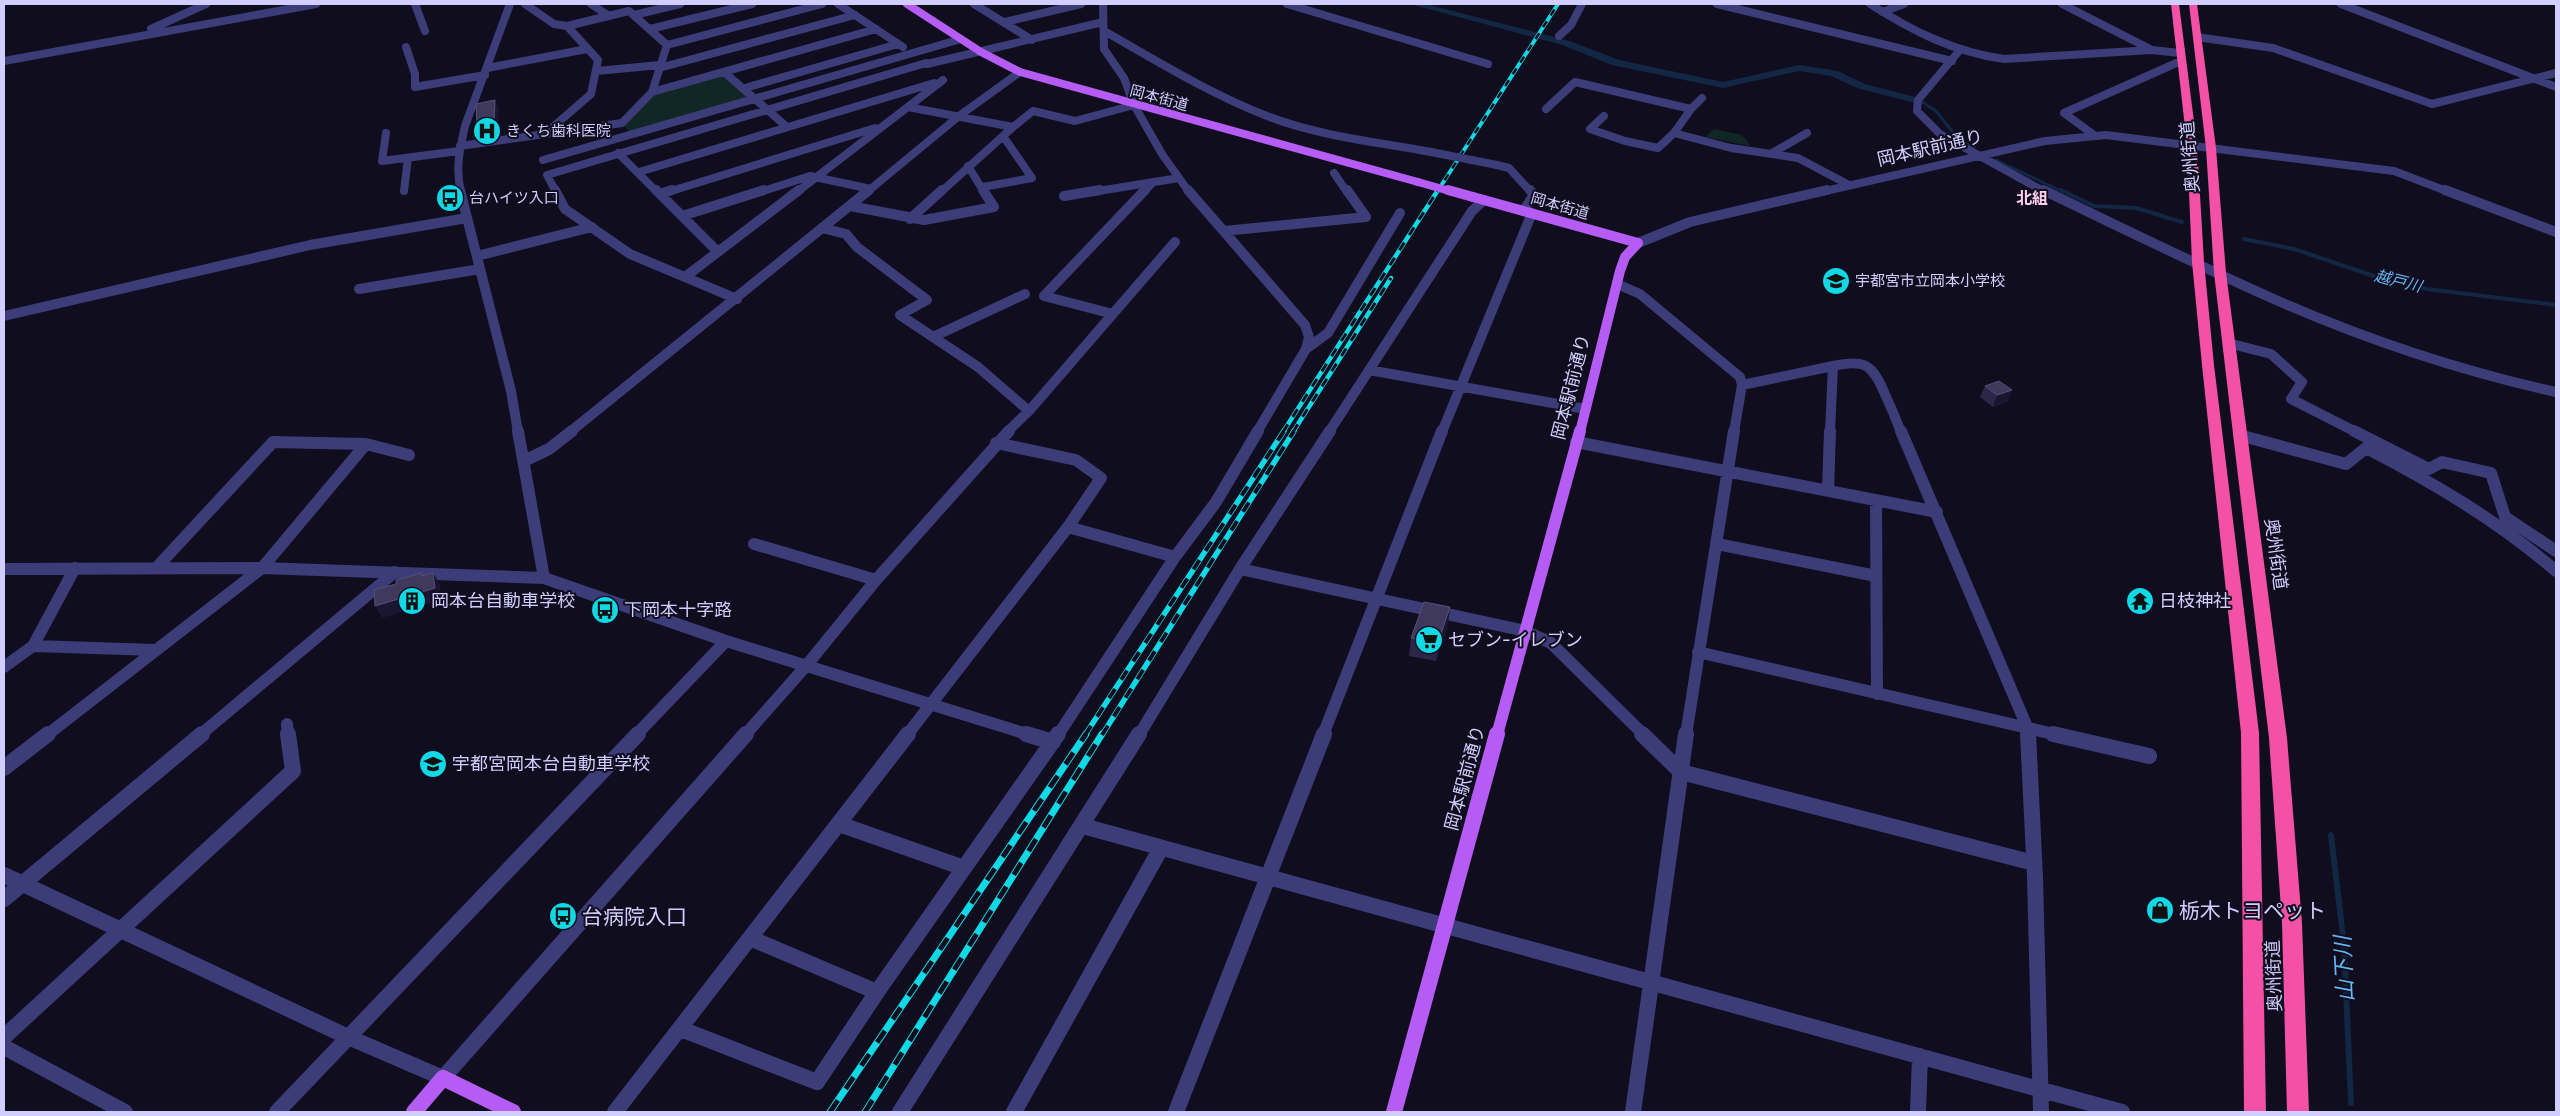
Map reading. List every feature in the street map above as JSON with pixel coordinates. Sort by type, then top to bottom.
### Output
[{"type":"highway","name":"奥州街道","points":[[2175,4],[2192,145],[2198,262],[2250,733],[2254,915],[2255,1112]]},
{"type":"highway","name":"奥州街道","points":[[2193,4],[2211,148],[2220,273],[2228,343],[2278,738],[2292,923],[2298,1112]]},
{"type":"main road","name":"岡本街道","points":[[912,4],[961,39],[1020,72],[1134,105],[1638,242]]},
{"type":"main road","name":"岡本駅前通り","points":[[1394,1112],[1586,409],[1617,284],[1625,257],[1638,242]]},
{"type":"main road","points":[[414,1112],[443,1078],[513,1112]]},
{"type":"street","points":[[4,61],[137,36],[214,10],[316,4]]},
{"type":"street","points":[[414,4],[425,31]]},
{"type":"street","points":[[510,4],[459,148],[458,177],[511,391],[544,578]]},
{"type":"street","points":[[525,4],[554,24],[567,26],[629,11],[667,45]]},
{"type":"street","points":[[591,4],[609,16]]},
{"type":"street","points":[[634,15],[680,4]]},
{"type":"street","points":[[650,30],[752,4]]},
{"type":"street","points":[[667,45],[822,4]]},
{"type":"street","points":[[838,4],[933,70]]},
{"type":"street","points":[[977,5],[994,4]]},
{"type":"street","points":[[1005,22],[1081,4]]},
{"type":"street","points":[[681,1029],[818,1082],[877,992],[1053,742],[1175,557],[1216,502],[1306,349],[1309,337],[1305,325],[1179,178],[1134,105],[1124,78],[1104,49],[1103,4]]},
{"type":"street","points":[[1287,4],[1488,64]]},
{"type":"street","points":[[1559,36],[1571,25],[1582,4]]},
{"type":"street","points":[[1719,4],[1749,4]]},
{"type":"street","points":[[1719,4],[1952,61]]},
{"type":"street","points":[[1870,4],[1959,51],[2004,59],[2152,50]]},
{"type":"street","points":[[1882,12],[1904,4]]},
{"type":"street","points":[[2062,4],[2152,50],[2180,57]]},
{"type":"street","points":[[2340,4],[2556,87]]},
{"type":"street","points":[[977,5],[1032,40]]},
{"type":"street","points":[[137,36],[214,10]]},
{"type":"street","points":[[597,71],[660,66],[855,15]]},
{"type":"street","points":[[546,133],[591,94],[597,71],[598,60],[567,26]]},
{"type":"street","points":[[639,172],[787,127],[982,52],[1032,40],[1103,27],[1202,86],[1266,116],[1296,126],[1509,168],[1534,195],[1269,878],[1176,1112]]},
{"type":"street","points":[[652,92],[876,29]]},
{"type":"street","points":[[2197,37],[2273,48],[2432,104],[2556,73]]},
{"type":"street","points":[[543,160],[961,39]]},
{"type":"street","points":[[745,88],[898,44]]},
{"type":"street","points":[[386,133],[382,161],[546,133],[622,123],[652,92],[667,45]]},
{"type":"street","points":[[406,48],[415,74],[415,87],[587,49]]},
{"type":"street","points":[[1959,51],[1918,100],[1917,110],[1940,134],[2023,181],[2276,300],[2337,325],[2511,382],[2556,392]]},
{"type":"street","points":[[2094,135],[2064,113],[2180,57]]},
{"type":"street","points":[[685,277],[908,107],[933,70]]},
{"type":"street","points":[[737,299],[630,254],[565,210],[547,174],[767,109],[933,70]]},
{"type":"street","points":[[724,72],[745,88],[787,127]]},
{"type":"street","points":[[524,461],[549,449],[737,299],[959,116],[1020,72]]},
{"type":"street","points":[[1546,109],[1575,82],[1691,109]]},
{"type":"street","points":[[1604,116],[1590,129],[1625,141],[1658,148],[1674,133],[1691,109],[1702,98]]},
{"type":"street","points":[[910,219],[968,166],[1033,111],[1075,121],[1134,105]]},
{"type":"street","points":[[908,107],[1013,127]]},
{"type":"street","points":[[660,194],[883,126]]},
{"type":"street","points":[[1674,133],[1731,148],[1772,152],[1798,158],[1849,185]]},
{"type":"street","points":[[1772,152],[1807,133]]},
{"type":"street","name":"岡本駅前通り","points":[[1638,242],[1690,222],[2045,141],[2094,135],[2121,136],[2394,171],[2556,232]]},
{"type":"street","points":[[983,187],[1032,178],[1003,136]]},
{"type":"street","points":[[618,153],[718,252]]},
{"type":"street","points":[[404,191],[408,158]]},
{"type":"street","points":[[850,206],[910,219],[924,220],[994,207],[968,166]]},
{"type":"street","points":[[1224,231],[1366,217],[1334,173]]},
{"type":"street","points":[[682,216],[810,176],[871,189]]},
{"type":"street","points":[[1064,196],[1179,178]]},
{"type":"street","points":[[1113,314],[1044,296],[1153,182]]},
{"type":"street","points":[[900,1112],[1083,826],[1240,569],[1479,199]]},
{"type":"street","points":[[1306,349],[1328,333],[1400,213]]},
{"type":"street","points":[[4,316],[310,245],[467,218]]},
{"type":"street","points":[[477,256],[592,227]]},
{"type":"street","points":[[822,228],[846,234],[857,247],[926,300],[900,315],[935,336],[991,377],[1017,404],[1029,411]]},
{"type":"street","points":[[4,875],[348,1037],[443,1078],[806,666],[876,580],[996,443],[1029,411],[1175,242]]},
{"type":"street","points":[[359,289],[480,269]]},
{"type":"street","points":[[1617,284],[1640,294],[1740,377],[1742,385],[1718,544],[1698,652],[1633,1112]]},
{"type":"street","points":[[935,336],[1025,294]]},
{"type":"street","points":[[2228,343],[2271,354],[2278,360],[2302,382],[2291,399],[2429,469],[2442,462],[2491,473],[2505,517],[2556,551]]},
{"type":"street","points":[[1742,385],[1859,362],[1865,364],[1876,373],[1937,512],[2028,729],[2041,1112]]},
{"type":"street","points":[[1828,490],[1833,366]]},
{"type":"street","points":[[1369,370],[1586,409]]},
{"type":"street","points":[[2239,435],[2346,464],[2366,448],[2432,481],[2540,556],[2556,570]]},
{"type":"street","points":[[157,567],[273,442],[366,444],[409,455]]},
{"type":"street","points":[[1576,442],[1937,512]]},
{"type":"street","points":[[615,1112],[1068,527],[1101,478],[1076,460],[996,443]]},
{"type":"street","points":[[4,768],[262,568],[366,444]]},
{"type":"street","points":[[1876,500],[1877,694]]},
{"type":"street","points":[[1068,527],[1175,557]]},
{"type":"street","points":[[754,544],[876,580]]},
{"type":"street","points":[[1718,544],[1876,576]]},
{"type":"street","points":[[4,667],[33,646],[75,568]]},
{"type":"street","points":[[4,569],[262,568],[544,578],[806,666],[1053,742]]},
{"type":"street","points":[[1240,569],[1525,631],[1551,643],[1681,772],[2034,863]]},
{"type":"street","points":[[4,899],[395,572]]},
{"type":"street","points":[[278,1112],[726,640]]},
{"type":"street","points":[[33,646],[155,650]]},
{"type":"street","points":[[1698,652],[2148,756]]},
{"type":"street","points":[[4,1037],[293,771],[286,724]]},
{"type":"street","points":[[839,824],[964,868]]},
{"type":"street","points":[[1083,826],[1269,878],[1445,924],[2122,1112]]},
{"type":"street","points":[[1014,1112],[1161,848]]},
{"type":"street","points":[[750,938],[877,992]]},
{"type":"street","points":[[4,1047],[125,1112]]},
{"type":"street","points":[[1918,1112],[1920,1056]]},
{"type":"green space","points":[[722,75],[753,101],[633,135],[623,125],[654,94]]},
{"type":"green space","points":[[1714,129],[1742,135],[1751,146],[1705,137]]},
{"type":"building","points":[[495,100],[494,123],[477,126],[476,104]]},
{"type":"building","points":[[1999,381],[2012,390],[1997,395],[1985,386]]},
{"type":"building","points":[[421,573],[421,576],[433,573],[435,588],[375,606],[374,590],[396,584],[396,580]]},
{"type":"building","points":[[1424,602],[1450,607],[1438,643],[1411,638]]},
{"type":"waterway","points":[[1415,4],[1566,43],[1616,63],[1723,85],[1799,68],[1834,73],[1861,86],[1915,100]]},
{"type":"waterway","points":[[1922,102],[1936,111],[1959,140],[1974,148]]},
{"type":"waterway","name":"越戸川","points":[[1996,160],[2063,192]]},
{"type":"waterway","name":"越戸川","points":[[2061,190],[2094,206],[2136,208],[2182,222]]},
{"type":"waterway","name":"越戸川","points":[[2244,239],[2294,249],[2374,276],[2427,289],[2556,305]]},
{"type":"waterway","name":"山下川","points":[[2331,835],[2344,945],[2351,1103]]},
{"type":"railway","points":[[1437,192],[1558,4]]},
{"type":"railway","points":[[1283,432],[1438,190]]},
{"type":"railway","points":[[1293,432],[1391,278]]},
{"type":"railway","points":[[1085,735],[1284,431]]},
{"type":"railway","points":[[1102,735],[1294,431]]},
{"type":"railway","points":[[830,1112],[1086,734]]},
{"type":"railway","points":[[865,1112],[1102,734]]},
{"type":"place","name":"きくち歯科医院","points":[[487,131]]},
{"type":"place","name":"台ハイツ入口","points":[[450,198]]},
{"type":"place","name":"宇都宮市立岡本小学校","points":[[1836,281]]},
{"type":"place","name":"岡本台自動車学校","points":[[412,601]]},
{"type":"place","name":"日枝神社","points":[[2140,601]]},
{"type":"place","name":"下岡本十字路","points":[[605,610]]},
{"type":"place","name":"セブン-イレブン","points":[[1429,640]]},
{"type":"place","name":"宇都宮岡本台自動車学校","points":[[433,764]]},
{"type":"place","name":"栃木トヨペット","points":[[2160,910]]},
{"type":"place","name":"台病院入口","points":[[563,916]]},
{"type":"district","name":"北組","points":[[2032,198]]}]
